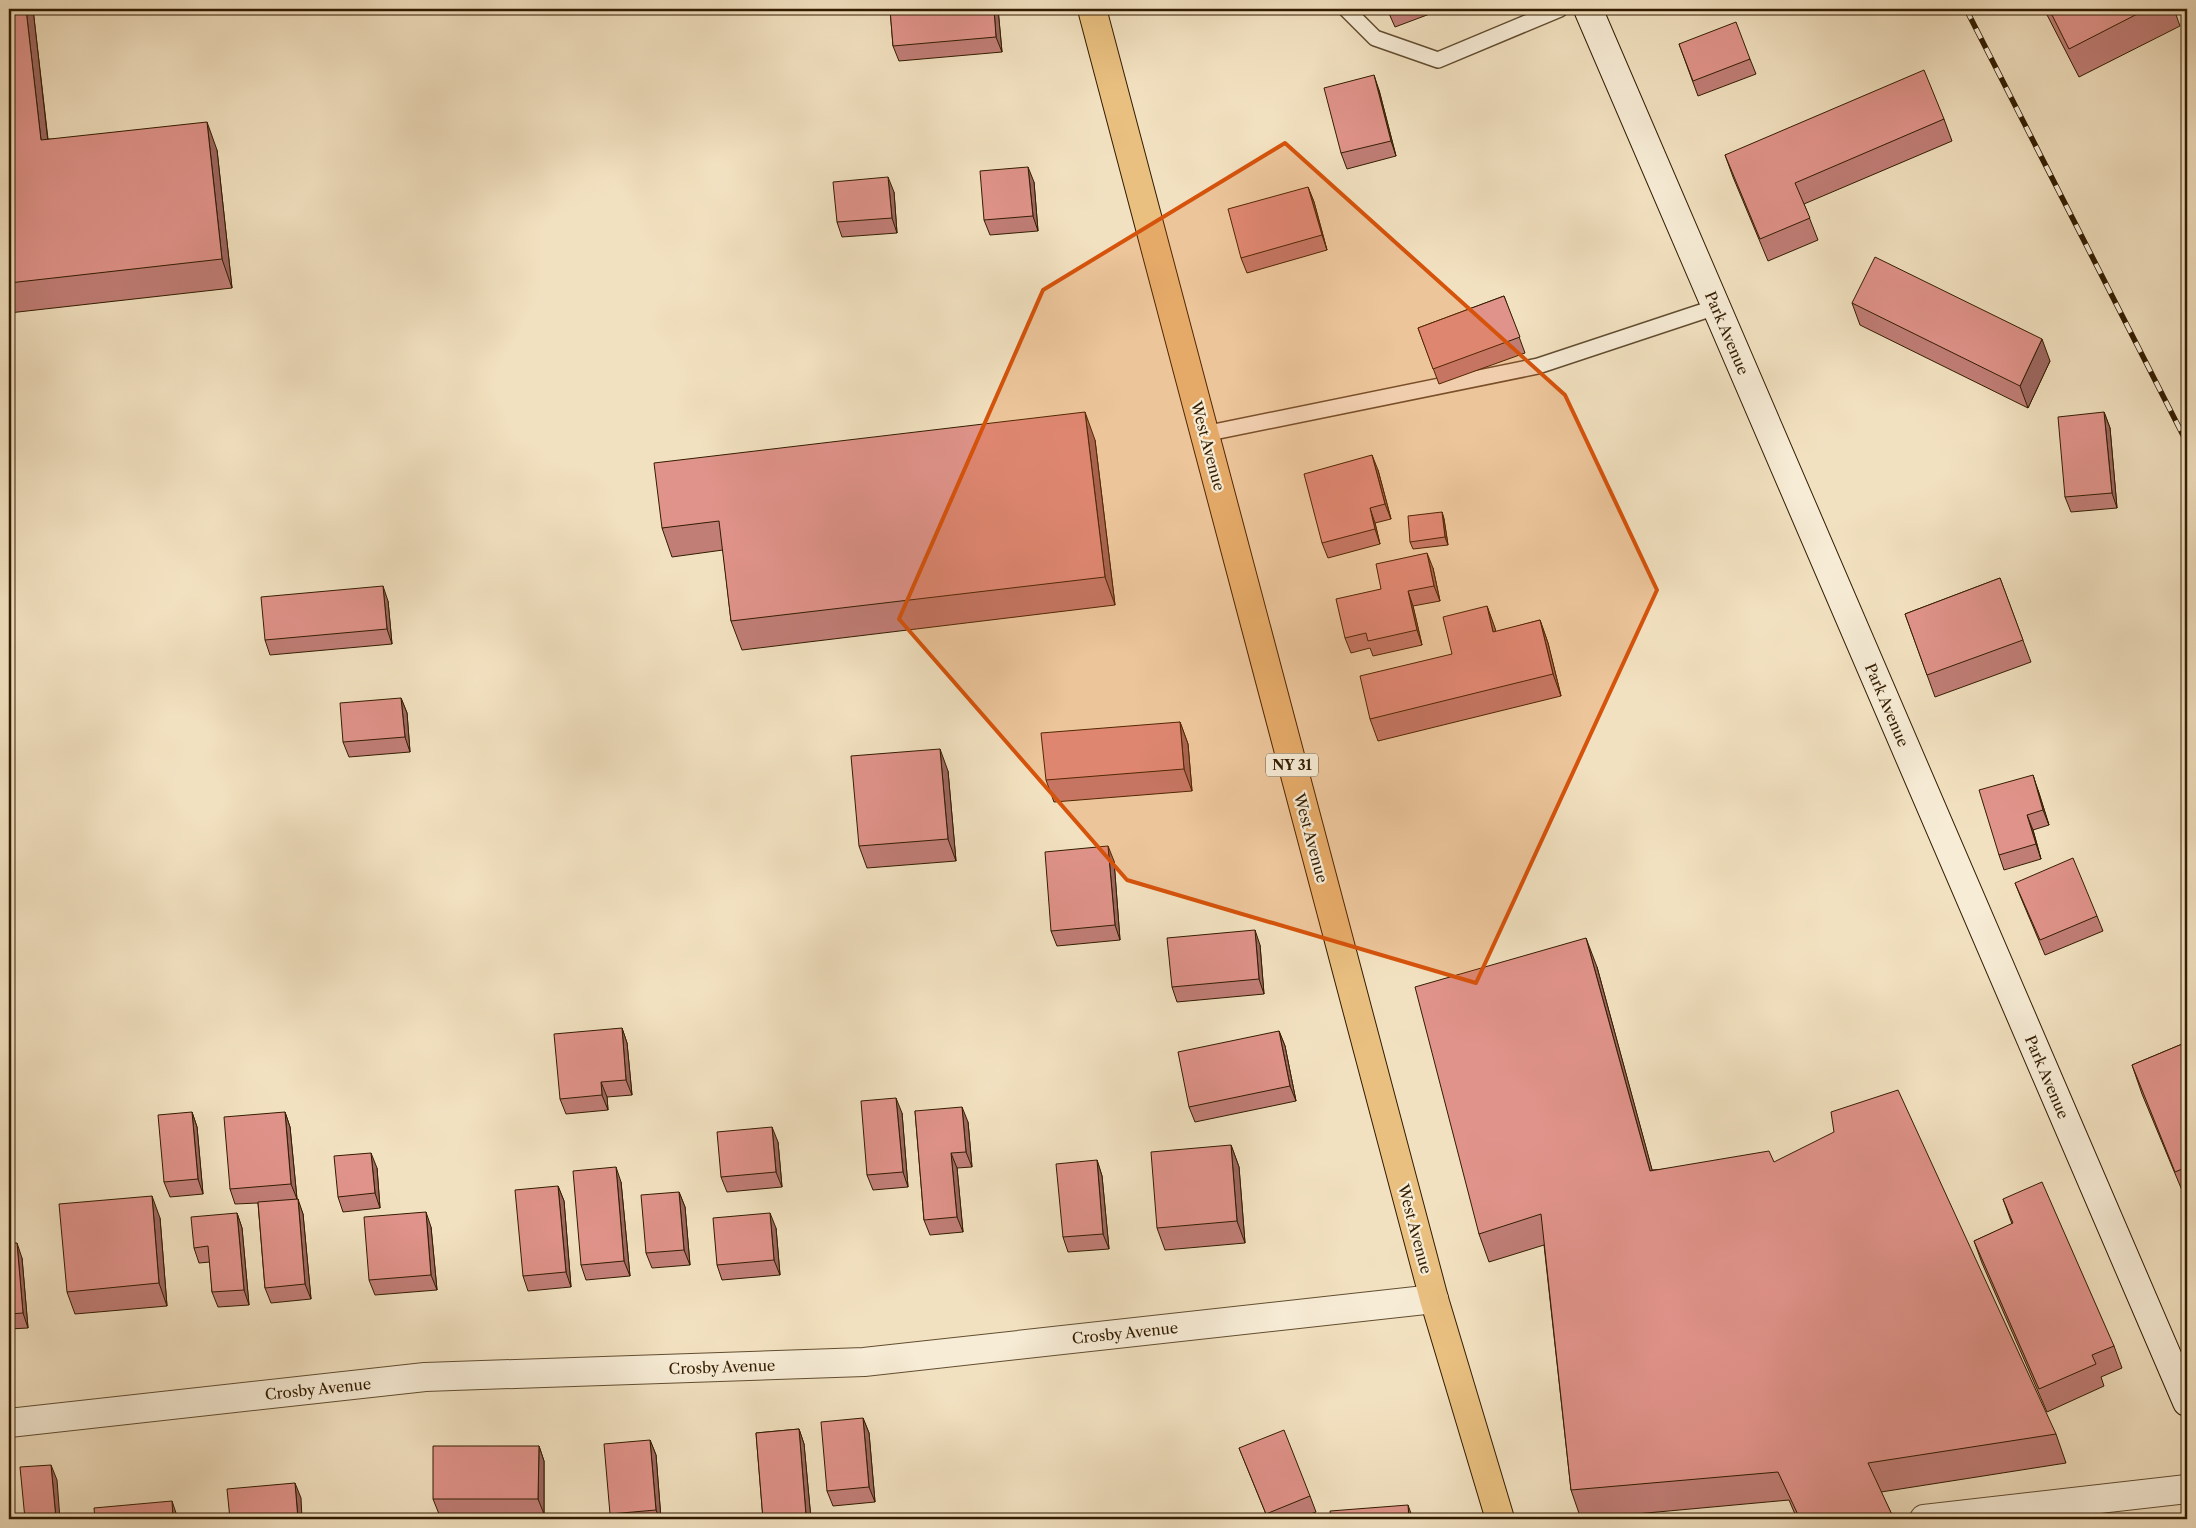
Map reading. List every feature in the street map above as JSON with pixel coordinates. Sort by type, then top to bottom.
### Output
[{"type":"highway","name":"West Avenue","points":[[1092,9],[1434,1299],[1500,1519]]},
{"type":"street","name":"Park Avenue","points":[[1588,9],[2187,1402]]},
{"type":"street","name":"Crosby Avenue","points":[[9,1423],[425,1377],[864,1362],[1434,1299]]},
{"type":"street","points":[[1924,1519],[2187,1489]]},
{"type":"lane","points":[[1346,9],[1375,38],[1438,60],[1560,9]]},
{"type":"lane","points":[[1204,434],[1538,366],[1716,308]]},
{"type":"highlighted area","points":[[1285,143],[1565,395],[1657,590],[1476,983],[1127,880],[899,619],[1043,290]]},
{"type":"building","points":[[9,9],[26,9],[41,140],[207,122],[222,259],[9,283]]},
{"type":"building","points":[[890,9],[994,9],[996,37],[893,46]]},
{"type":"building","points":[[2049,9],[2147,9],[2069,49]]},
{"type":"building","points":[[1736,22],[1750,59],[1693,81],[1679,44]]},
{"type":"building","points":[[1924,70],[1944,119],[1795,183],[1810,218],[1760,239],[1725,155]]},
{"type":"building","points":[[1374,75],[1391,141],[1341,153],[1324,88]]},
{"type":"building","points":[[1028,167],[1033,216],[984,220],[980,171]]},
{"type":"building","points":[[888,177],[892,218],[837,222],[833,182]]},
{"type":"building","points":[[1308,187],[1322,235],[1241,258],[1228,209]]},
{"type":"building","points":[[1875,257],[2042,339],[2020,386],[1852,303]]},
{"type":"building","points":[[1504,296],[1520,337],[1433,369],[1418,328]]},
{"type":"building","points":[[1085,412],[1105,577],[731,621],[719,521],[662,528],[654,463]]},
{"type":"building","points":[[2104,412],[2112,493],[2065,497],[2058,417]]},
{"type":"building","points":[[1372,455],[1385,504],[1370,508],[1375,529],[1322,543],[1304,474]]},
{"type":"building","points":[[1442,512],[1445,537],[1410,542],[1408,516]]},
{"type":"building","points":[[1427,553],[1434,586],[1408,591],[1417,630],[1368,641],[1366,633],[1345,638],[1336,599],[1381,589],[1376,564]]},
{"type":"building","points":[[2000,578],[2023,640],[1927,675],[1905,614]]},
{"type":"building","points":[[383,586],[387,629],[265,640],[261,597]]},
{"type":"building","points":[[1487,606],[1493,632],[1540,620],[1553,674],[1370,719],[1360,676],[1452,654],[1443,617]]},
{"type":"building","points":[[401,698],[405,737],[343,742],[340,703]]},
{"type":"building","points":[[1180,722],[1184,769],[1046,780],[1041,733]]},
{"type":"building","points":[[940,749],[948,839],[859,846],[851,756]]},
{"type":"building","points":[[2033,775],[2043,810],[2027,815],[2036,844],[1999,855],[1979,790]]},
{"type":"building","points":[[1108,846],[1115,925],[1051,931],[1045,852]]},
{"type":"building","points":[[2073,858],[2097,916],[2040,940],[2015,883]]},
{"type":"building","points":[[1255,930],[1259,979],[1172,987],[1167,938]]},
{"type":"building","points":[[1586,938],[1650,1171],[1769,1151],[1774,1162],[1834,1132],[1831,1112],[1898,1090],[2056,1434],[1868,1463],[1894,1519],[1800,1519],[1778,1472],[1571,1490],[1541,1214],[1479,1234],[1415,987]]},
{"type":"building","points":[[622,1028],[626,1080],[601,1082],[602,1095],[560,1099],[554,1034]]},
{"type":"building","points":[[1279,1031],[1290,1086],[1189,1107],[1178,1052]]},
{"type":"building","points":[[2187,1042],[2187,1167],[2175,1172],[2132,1065]]},
{"type":"building","points":[[896,1098],[903,1172],[867,1175],[861,1101]]},
{"type":"building","points":[[962,1107],[966,1152],[951,1153],[957,1217],[924,1220],[915,1111]]},
{"type":"building","points":[[192,1112],[198,1179],[164,1182],[158,1115]]},
{"type":"building","points":[[285,1112],[291,1184],[230,1189],[224,1117]]},
{"type":"building","points":[[772,1127],[776,1172],[721,1177],[717,1132]]},
{"type":"building","points":[[1231,1145],[1237,1221],[1157,1228],[1151,1152]]},
{"type":"building","points":[[371,1153],[375,1193],[338,1197],[334,1156]]},
{"type":"building","points":[[1097,1160],[1103,1234],[1063,1237],[1056,1164]]},
{"type":"building","points":[[616,1167],[624,1261],[581,1265],[573,1171]]},
{"type":"building","points":[[2042,1182],[2114,1346],[2092,1355],[2096,1364],[2039,1389],[1974,1241],[2013,1223],[2003,1199]]},
{"type":"building","points":[[558,1186],[566,1272],[523,1276],[515,1190]]},
{"type":"building","points":[[679,1192],[684,1250],[646,1253],[641,1195]]},
{"type":"building","points":[[152,1196],[159,1283],[67,1292],[59,1204]]},
{"type":"building","points":[[298,1199],[305,1284],[265,1288],[258,1202]]},
{"type":"building","points":[[426,1212],[431,1275],[369,1280],[364,1217]]},
{"type":"building","points":[[237,1213],[244,1290],[212,1292],[208,1246],[194,1248],[191,1217]]},
{"type":"building","points":[[770,1213],[774,1260],[717,1265],[713,1218]]},
{"type":"building","points":[[9,1243],[17,1243],[23,1313],[9,1314]]},
{"type":"building","points":[[863,1418],[869,1487],[827,1491],[821,1422]]},
{"type":"building","points":[[799,1429],[806,1515],[763,1519],[756,1433]]},
{"type":"building","points":[[1284,1430],[1310,1496],[1266,1514],[1239,1448]]},
{"type":"building","points":[[650,1440],[656,1510],[610,1514],[604,1444]]},
{"type":"building","points":[[433,1446],[539,1446],[538,1499],[433,1499]]},
{"type":"building","points":[[51,1465],[56,1519],[25,1519],[20,1467]]},
{"type":"building","points":[[295,1483],[298,1519],[230,1519],[227,1489]]},
{"type":"building","points":[[172,1501],[173,1519],[95,1519],[94,1508]]},
{"type":"building","points":[[1408,1505],[1409,1519],[1331,1519],[1330,1511]]},
{"type":"railway","points":[[1966,9],[2187,443]]}]
